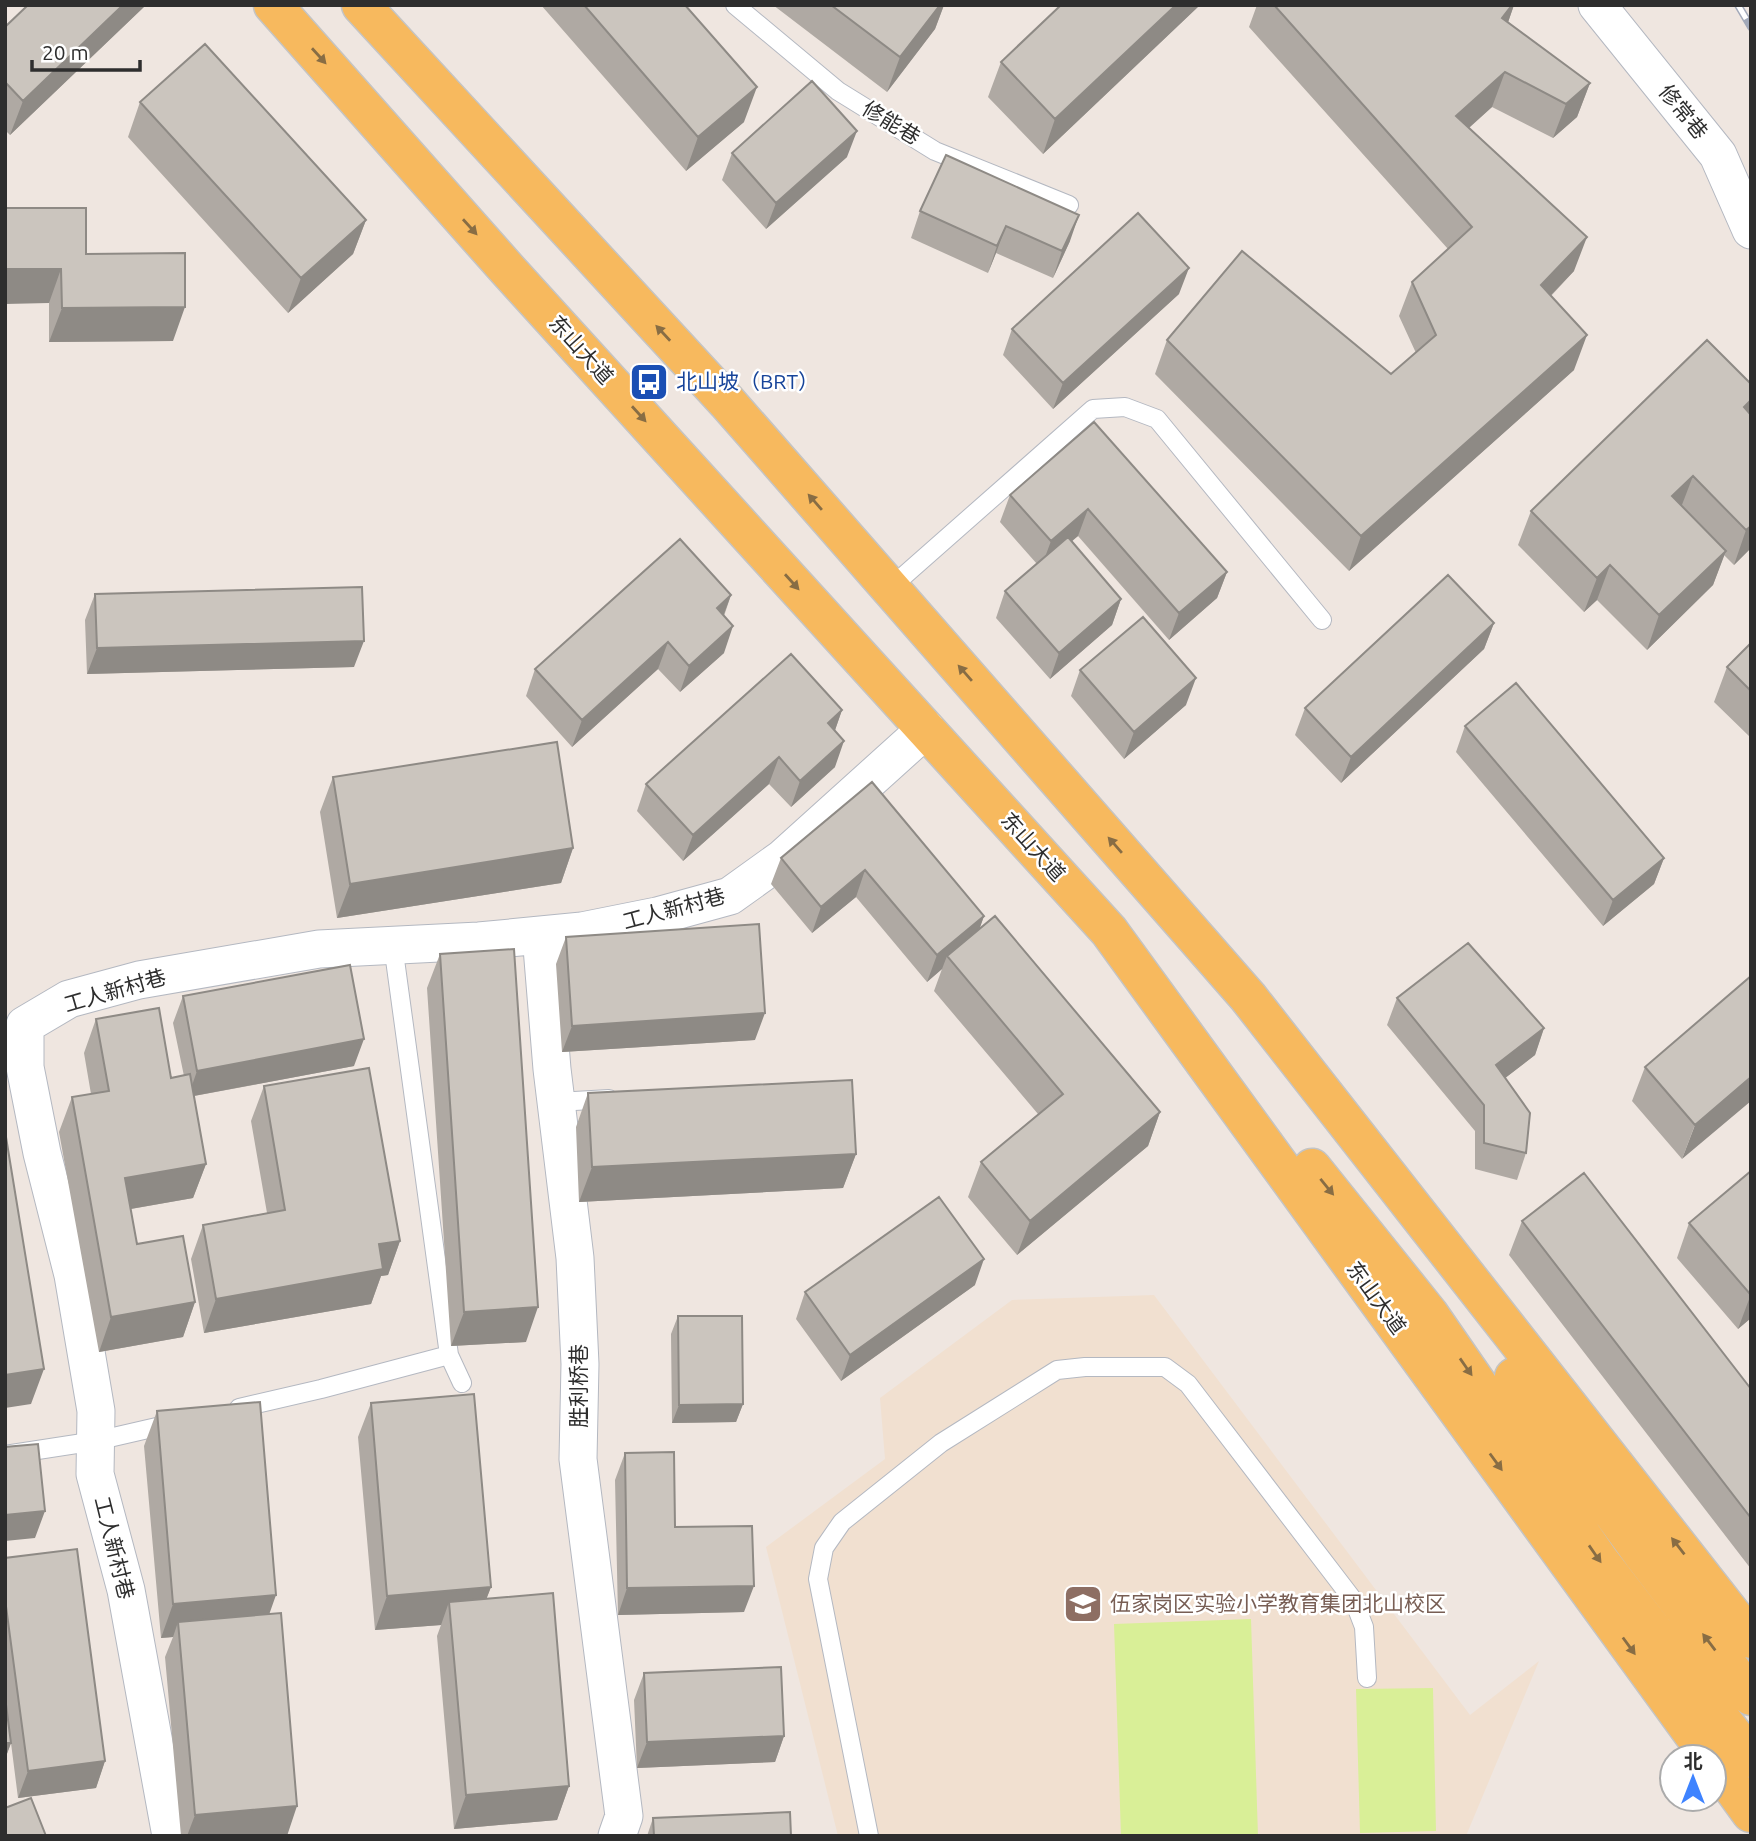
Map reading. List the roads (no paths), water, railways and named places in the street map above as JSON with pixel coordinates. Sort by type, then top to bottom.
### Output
[{"type":"main road","name":"东山大道","points":[[274,5],[507,269],[1110,931],[1700,1743]]},
{"type":"main road","points":[[361,5],[727,402],[1248,997],[1751,1639]]},
{"type":"main road","points":[[1160,896],[1644,1556],[1751,1696]]},
{"type":"main road","points":[[1110,931],[1140,950],[1429,1314],[1599,1560],[1751,1758]]},
{"type":"main road","points":[[1728,1781],[1745,1805],[1750,1836]]},
{"type":"street","name":"修常巷","points":[[1597,5],[1718,155],[1751,230]]},
{"type":"street","name":"工人新村巷","points":[[171,1836],[126,1590],[95,1474],[96,1411],[73,1275],[42,1153],[25,1066],[25,1025],[69,999],[139,980],[319,949],[582,931],[657,916],[730,895],[783,858],[926,729]]},
{"type":"street","name":"胜利桥巷","points":[[541,935],[575,1258],[580,1364],[578,1459],[624,1816],[617,1836]]},
{"type":"lane","name":"修能巷","points":[[735,5],[838,91],[925,144],[1069,205]]},
{"type":"lane","points":[[890,588],[1093,410],[1125,407],[1157,419],[1322,621]]},
{"type":"lane","points":[[393,945],[449,1355],[462,1383]]},
{"type":"lane","points":[[557,1102],[626,1098]]},
{"type":"lane","points":[[222,1412],[449,1355]]},
{"type":"lane","points":[[869,1836],[818,1580],[824,1548],[842,1522],[940,1443],[1057,1370],[1085,1367],[1165,1367],[1188,1384],[1354,1601],[1364,1627],[1367,1678]]},
{"type":"lane","points":[[5,1455],[96,1441],[197,1418]]},
{"type":"railway","points":[[1738,5],[1751,27]]},
{"type":"place","name":"北山坡（BRT）","points":[[649,382]]},
{"type":"place","name":"伍家岗区实验小学教育集团北山校区","points":[[1083,1604]]}]
